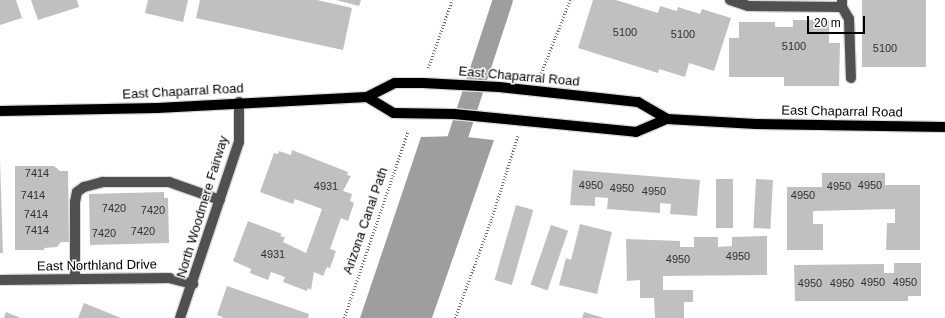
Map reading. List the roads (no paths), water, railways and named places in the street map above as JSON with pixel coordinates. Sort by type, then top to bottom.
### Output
[{"type":"main road","name":"East Chaparral Road","points":[[0,111],[157,108],[239,102],[367,97],[395,83],[423,83],[515,89],[638,102],[667,119]]},
{"type":"main road","name":"East Chaparral Road","points":[[367,97],[394,114],[413,113],[503,118],[636,132],[667,119],[756,124],[945,127]]},
{"type":"street","points":[[730,0],[748,6],[780,2],[793,8],[842,4],[849,19],[851,78]]},
{"type":"street","name":"North Woodmere Fairway","points":[[180,318],[193,284],[239,142],[239,102]]},
{"type":"street","points":[[75,279],[74,202],[77,192],[84,187],[103,182],[169,182],[220,200]]},
{"type":"street","name":"East Northland Drive","points":[[0,280],[169,278],[193,284]]},
{"type":"waterway","points":[[450,161],[503,0]]}]
